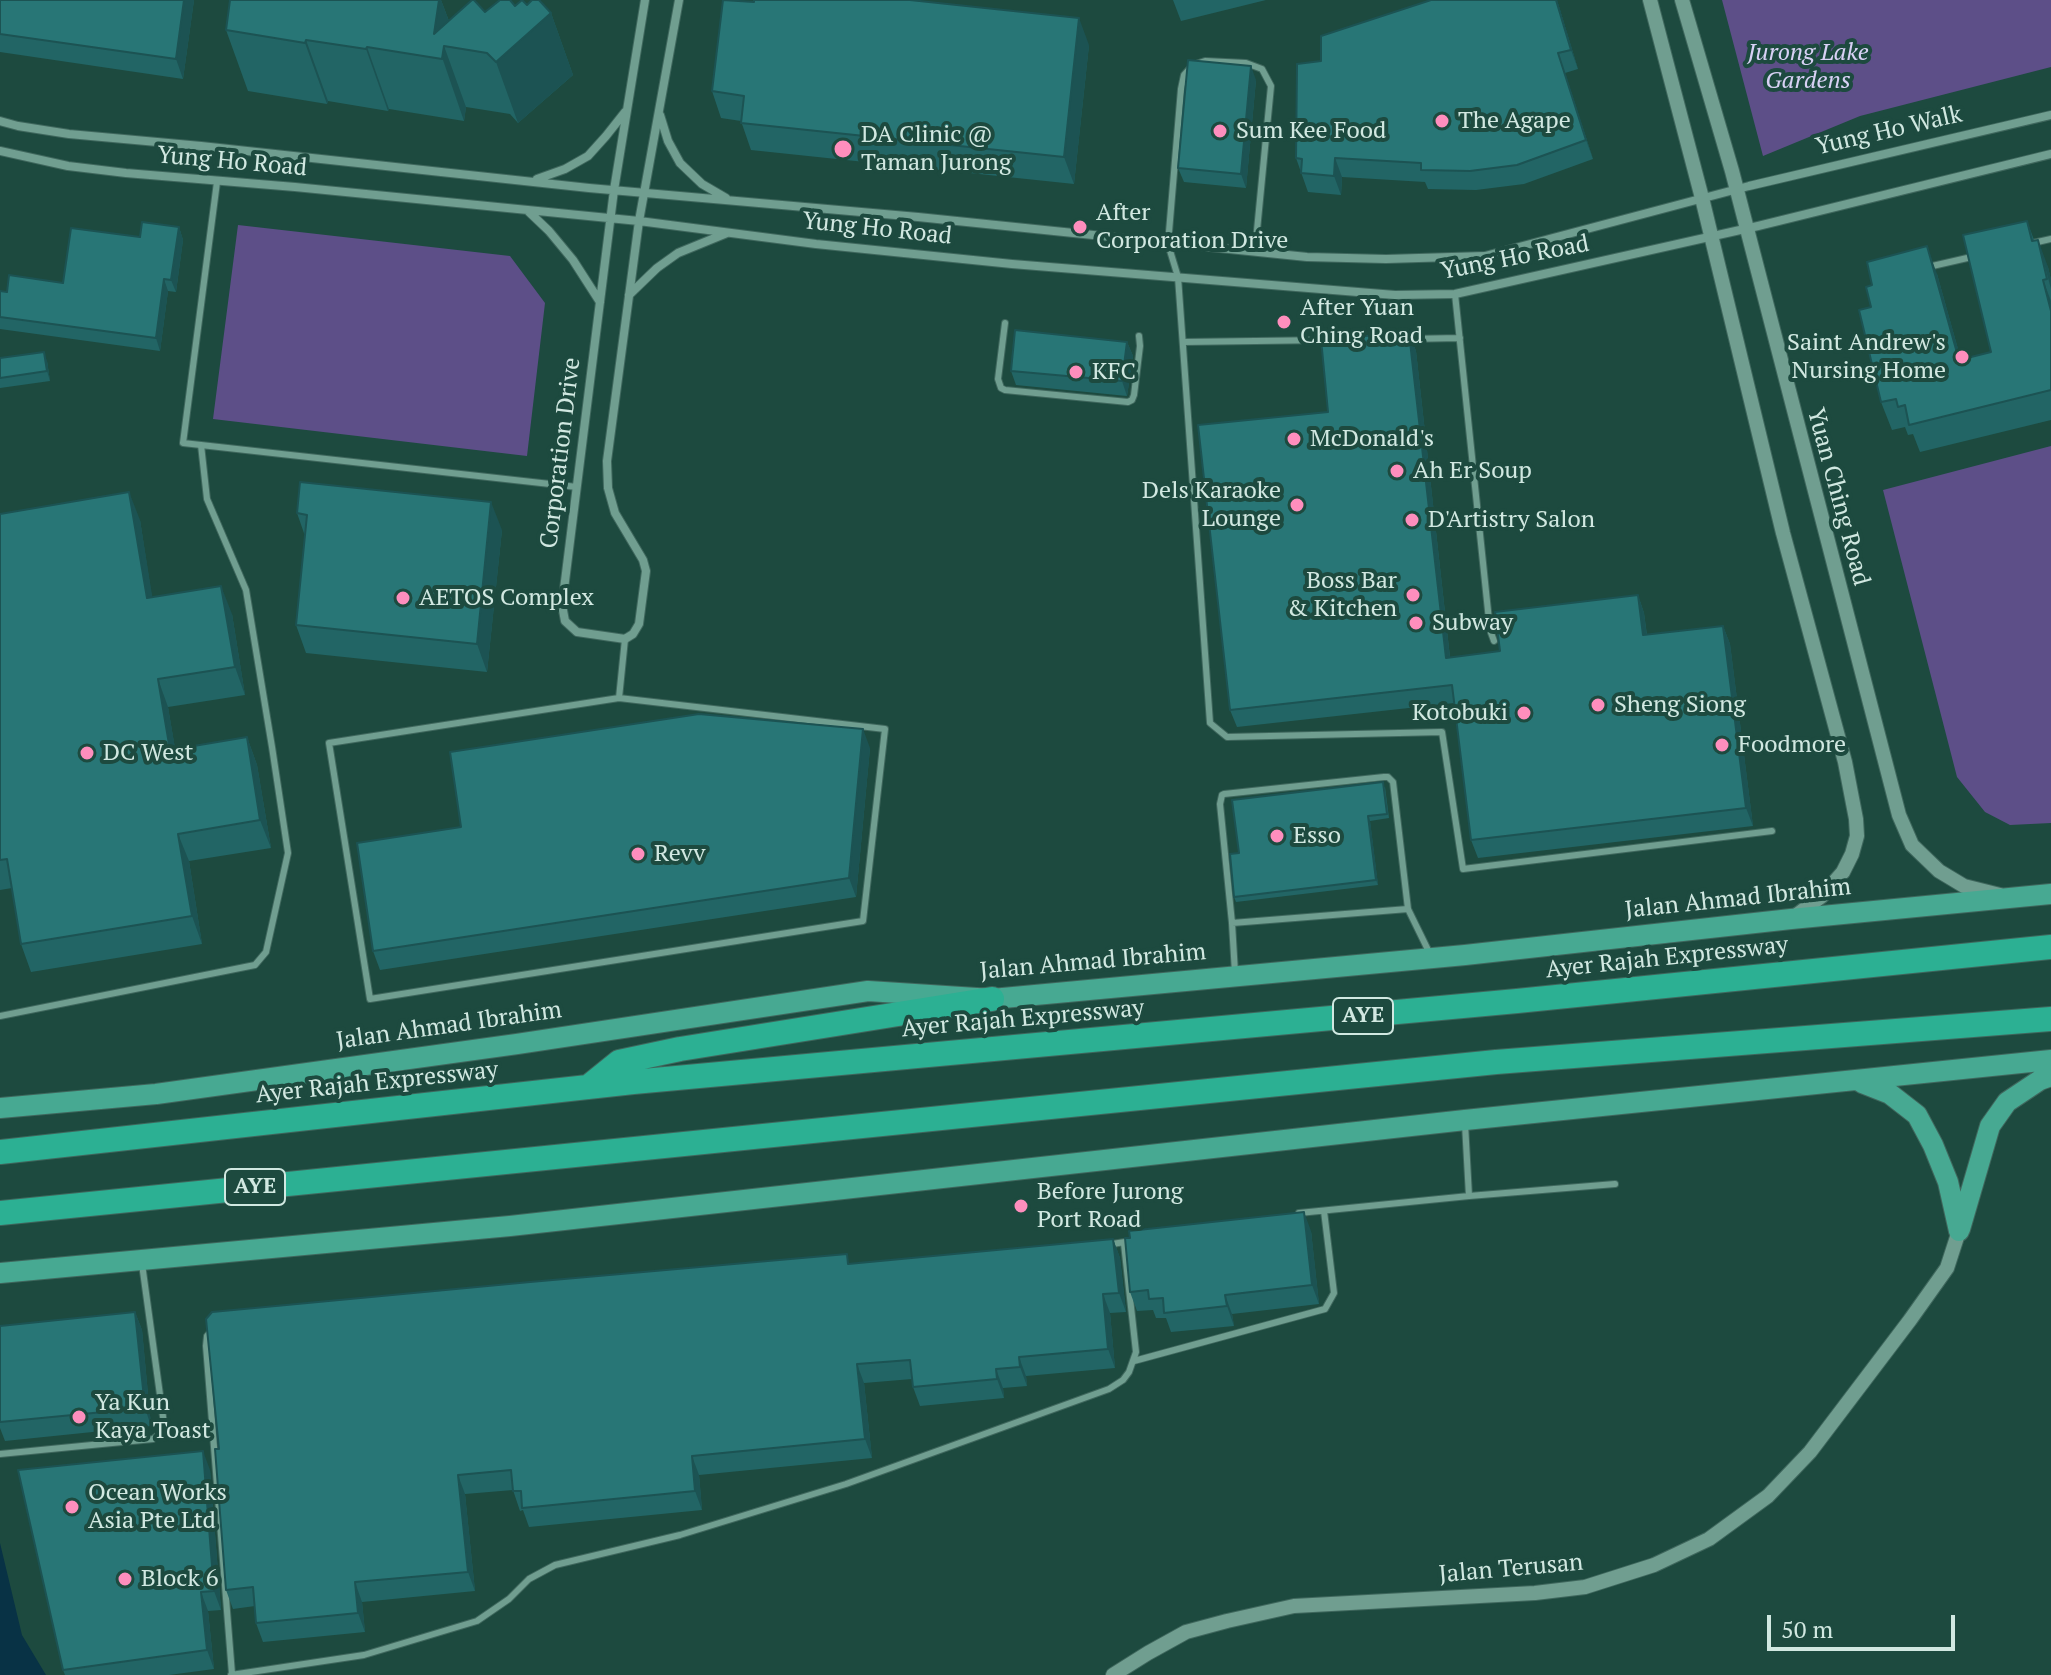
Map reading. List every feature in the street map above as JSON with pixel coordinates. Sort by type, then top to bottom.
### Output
[{"type":"highway","name":"Ayer Rajah Expressway","points":[[0,1152],[588,1087],[1517,1001],[2051,947]]},
{"type":"highway","points":[[588,1087],[619,1062],[680,1049],[992,999]]},
{"type":"highway","name":"AYE","points":[[0,1213],[1496,1062],[2051,1019]]},
{"type":"main road","name":"Jalan Ahmad Ibrahim","points":[[0,1108],[187,1089],[517,1044],[868,991],[992,999],[1432,958],[2051,894]]},
{"type":"main road","points":[[0,1273],[510,1226],[1465,1120],[2051,1060]]},
{"type":"main road","points":[[1959,1231],[1990,1126],[2007,1102],[2051,1076]]},
{"type":"main road","points":[[1857,1081],[1890,1094],[1917,1115],[1948,1182],[1959,1231]]},
{"type":"street","name":"Corporation Drive","points":[[645,0],[614,190],[562,605],[565,621],[577,632],[625,639],[633,634],[639,624],[646,571],[643,560],[615,513],[608,488],[607,461],[639,221],[679,0]]},
{"type":"street","points":[[1650,0],[1702,198],[1783,533],[1845,762],[1856,819],[1857,836],[1843,872],[1822,896],[1791,919]]},
{"type":"street","name":"Yuan Ching Road","points":[[1682,0],[1736,189],[1899,815],[1912,845],[1939,871],[1964,886],[2012,898]]},
{"type":"street","points":[[532,181],[565,169],[588,156],[628,108]]},
{"type":"street","points":[[659,110],[668,141],[680,163],[702,184],[729,200]]},
{"type":"street","name":"Yung Ho Walk","points":[[1736,189],[2051,115]]},
{"type":"street","name":"Yung Ho Road","points":[[0,121],[69,134],[1307,257],[1386,259],[1485,256],[1736,189]]},
{"type":"street","name":"Yung Ho Road","points":[[0,151],[68,166],[639,221],[816,244],[1012,264],[1395,295],[1455,294],[1746,229]]},
{"type":"street","points":[[1746,229],[2051,154]]},
{"type":"street","points":[[528,210],[573,260],[600,302]]},
{"type":"street","points":[[629,295],[678,253],[728,232]]},
{"type":"street","name":"Jalan Terusan","points":[[1113,1675],[1186,1632],[1227,1621],[1294,1606],[1535,1593],[1585,1587],[1654,1565],[1709,1539],[1768,1496],[1810,1452],[1947,1268],[1959,1231]]},
{"type":"lane","points":[[1255,251],[1271,86],[1262,69],[1246,63],[1205,61],[1193,65],[1184,75],[1181,89],[1168,244],[1178,277],[1210,723],[1227,737],[1442,732],[1463,869],[1772,831]]},
{"type":"lane","points":[[217,182],[183,443],[577,487]]},
{"type":"lane","points":[[2021,245],[2051,239]]},
{"type":"lane","points":[[1916,269],[1991,252]]},
{"type":"lane","points":[[1455,294],[1490,630],[1494,641]]},
{"type":"lane","points":[[1005,323],[998,379],[1001,388],[1113,401],[1128,402],[1133,398],[1139,336]]},
{"type":"lane","points":[[1398,339],[1460,338]]},
{"type":"lane","points":[[1183,342],[1337,340]]},
{"type":"lane","points":[[0,1016],[255,965],[266,952],[288,853],[246,590],[207,499],[201,445]]},
{"type":"lane","points":[[619,698],[625,639]]},
{"type":"lane","points":[[619,698],[885,729],[863,921],[370,999],[329,743],[619,698]]},
{"type":"lane","points":[[1235,976],[1220,804],[1222,795],[1384,777],[1393,782],[1408,909],[1432,958]]},
{"type":"lane","points":[[1232,923],[1408,909]]},
{"type":"lane","points":[[1465,1120],[1469,1196]]},
{"type":"lane","points":[[1294,1214],[1615,1184]]},
{"type":"lane","points":[[1134,1361],[1325,1309],[1334,1293],[1324,1211]]},
{"type":"lane","points":[[1093,1246],[1124,1244],[1136,1239]]},
{"type":"lane","points":[[218,1324],[207,1336],[206,1346],[231,1675],[364,1655],[477,1621],[509,1599],[529,1579],[555,1565],[680,1535],[846,1484],[1109,1389],[1123,1380],[1134,1361],[1136,1344],[1124,1244]]},
{"type":"lane","points":[[0,1454],[153,1439],[161,1433],[164,1424],[142,1260]]},
{"type":"lane","points":[[135,1325],[150,1323]]},
{"type":"lane","points":[[276,1667],[280,1675]]},
{"type":"green space","name":"Jurong Lake Gardens","points":[[1722,0],[2051,0],[2051,67],[1860,116],[1763,156]]},
{"type":"green space","points":[[238,225],[510,256],[545,303],[527,456],[213,419]]},
{"type":"green space","points":[[2051,446],[2051,823],[2010,825],[1985,812],[1957,777],[1883,490]]},
{"type":"water","points":[[0,1543],[22,1635],[46,1675],[0,1675]]},
{"type":"building","points":[[0,0],[184,0],[176,59],[0,34]]},
{"type":"building","points":[[230,0],[439,0],[434,34],[472,0],[485,12],[500,0],[510,0],[515,6],[522,0],[527,5],[532,0],[539,0],[551,13],[496,62],[487,53],[444,46],[442,59],[226,30]]},
{"type":"building","points":[[723,0],[910,0],[1079,18],[1064,157],[741,123],[744,96],[712,91]]},
{"type":"building","name":"The Agape","points":[[1431,0],[1556,0],[1571,50],[1558,53],[1586,140],[1517,165],[1470,171],[1421,170],[1421,163],[1335,158],[1334,176],[1301,173],[1302,159],[1296,158],[1297,64],[1321,61],[1321,36]]},
{"type":"building","name":"Sum Kee Food","points":[[1188,60],[1251,66],[1241,174],[1178,168]]},
{"type":"building","name":"Saint Andrew's Nursing Home","points":[[2027,221],[2032,241],[2038,240],[2047,279],[2043,280],[2051,311],[2051,390],[1909,425],[1905,405],[1898,407],[1896,399],[1881,402],[1859,310],[1871,307],[1866,287],[1872,285],[1867,262],[1927,246],[1959,360],[1991,352],[1963,235]]},
{"type":"building","points":[[142,222],[179,227],[171,280],[164,279],[156,338],[0,317],[0,291],[7,292],[9,275],[63,283],[71,228],[140,237]]},
{"type":"building","points":[[1015,330],[1127,342],[1122,381],[1011,371]]},
{"type":"building","points":[[1409,333],[1446,658],[1500,651],[1495,612],[1638,595],[1643,635],[1723,626],[1746,808],[1471,840],[1452,685],[1230,710],[1198,425],[1328,412],[1321,339]]},
{"type":"building","points":[[44,352],[47,371],[0,378],[0,358]]},
{"type":"building","name":"AETOS Complex","points":[[300,482],[491,502],[477,644],[296,625],[307,515],[297,513]]},
{"type":"building","points":[[129,492],[147,598],[221,586],[235,667],[158,679],[170,750],[247,737],[260,820],[178,834],[192,916],[21,944],[7,859],[0,860],[0,514]]},
{"type":"building","name":"Revv","points":[[699,714],[863,729],[849,878],[373,951],[357,843],[461,827],[450,752]]},
{"type":"building","name":"Esso","points":[[1383,782],[1387,814],[1368,816],[1376,880],[1234,897],[1230,854],[1239,853],[1232,800]]},
{"type":"building","points":[[1304,1212],[1312,1285],[1225,1295],[1227,1306],[1164,1313],[1163,1298],[1149,1299],[1148,1290],[1130,1292],[1125,1238],[1130,1238],[1129,1231]]},
{"type":"building","points":[[1113,1239],[1119,1293],[1103,1294],[1108,1349],[1019,1357],[1020,1367],[996,1369],[997,1379],[913,1387],[910,1360],[857,1364],[865,1439],[692,1456],[695,1491],[522,1508],[521,1491],[513,1491],[511,1470],[458,1475],[468,1572],[355,1582],[358,1613],[256,1623],[253,1587],[226,1590],[215,1449],[219,1449],[206,1319],[212,1312],[847,1254],[848,1264]]},
{"type":"building","points":[[135,1312],[145,1408],[0,1422],[0,1326]]},
{"type":"building","name":"Block 6","points":[[203,1451],[214,1591],[201,1592],[207,1650],[63,1670],[18,1470]]},
{"type":"place","name":"The Agape","points":[[1442,121]]},
{"type":"place","name":"Sum Kee Food","points":[[1220,131]]},
{"type":"place","name":"DA Clinic @ Taman Jurong","points":[[843,149]]},
{"type":"place","name":"After Corporation Drive","points":[[1080,227]]},
{"type":"place","name":"After Yuan Ching Road","points":[[1284,322]]},
{"type":"place","name":"Saint Andrew's Nursing Home","points":[[1962,357]]},
{"type":"place","name":"KFC","points":[[1076,372]]},
{"type":"place","name":"McDonald's","points":[[1294,439]]},
{"type":"place","name":"Ah Er Soup","points":[[1397,471]]},
{"type":"place","name":"Dels Karaoke Lounge","points":[[1297,505]]},
{"type":"place","name":"D'Artistry Salon","points":[[1412,520]]},
{"type":"place","name":"Boss Bar & Kitchen","points":[[1413,595]]},
{"type":"place","name":"AETOS Complex","points":[[403,598]]},
{"type":"place","name":"Subway","points":[[1416,623]]},
{"type":"place","name":"Sheng Siong","points":[[1598,705]]},
{"type":"place","name":"Kotobuki","points":[[1524,713]]},
{"type":"place","name":"Foodmore","points":[[1722,745]]},
{"type":"place","name":"DC West","points":[[87,753]]},
{"type":"place","name":"Esso","points":[[1277,836]]},
{"type":"place","name":"Revv","points":[[638,854]]},
{"type":"place","name":"Before Jurong Port Road","points":[[1021,1206]]},
{"type":"place","name":"Ya Kun Kaya Toast","points":[[79,1417]]},
{"type":"place","name":"Ocean Works Asia Pte Ltd","points":[[72,1507]]},
{"type":"place","name":"Block 6","points":[[125,1579]]}]
